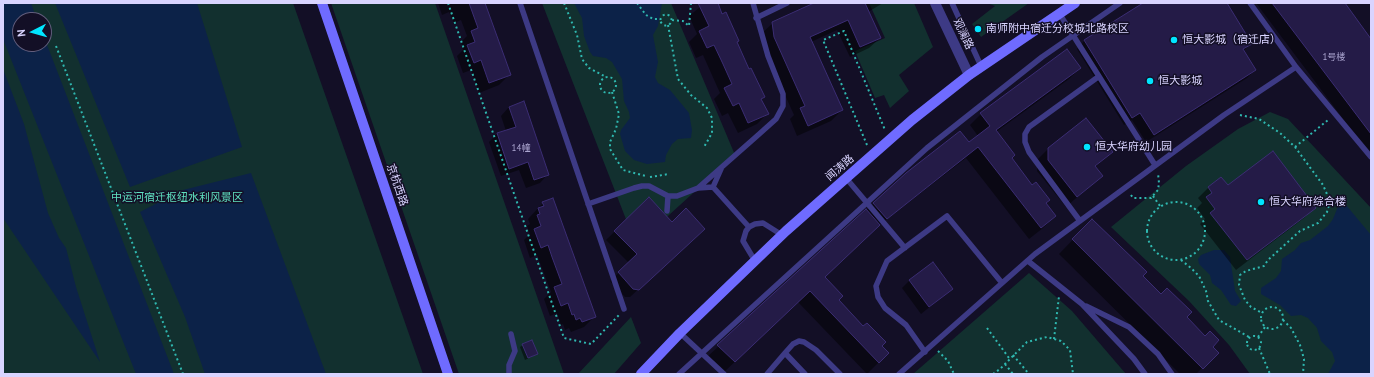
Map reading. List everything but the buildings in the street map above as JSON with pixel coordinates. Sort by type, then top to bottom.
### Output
[{"type":"street","name":"京杭西路","points":[[322,3],[448,374]]},
{"type":"street","name":"观澜路","points":[[935,3],[969,74]]},
{"type":"street","name":"闻涛路","points":[[641,374],[680,333],[782,235],[890,140],[969,74],[1074,3]]},
{"type":"lane","points":[[520,3],[624,309]]},
{"type":"lane","points":[[698,188],[776,119],[783,106],[783,94],[756,18],[753,3]]},
{"type":"lane","points":[[756,18],[786,3]]},
{"type":"lane","points":[[952,3],[981,66]]},
{"type":"lane","points":[[679,374],[701,352],[927,148],[1042,57],[1120,3]]},
{"type":"lane","points":[[1250,3],[1296,66],[1371,157]]},
{"type":"lane","points":[[1059,13],[1072,36],[1155,166]]},
{"type":"lane","points":[[899,374],[1028,260],[1226,114],[1296,66]]},
{"type":"lane","points":[[1080,221],[1029,152],[1025,134],[1029,127],[1098,77]]},
{"type":"lane","points":[[713,187],[722,167]]},
{"type":"lane","points":[[846,178],[905,248]]},
{"type":"lane","points":[[588,204],[642,186],[649,186],[668,196],[677,196],[698,188],[713,187]]},
{"type":"lane","points":[[713,187],[749,227]]},
{"type":"lane","points":[[667,211],[668,196]]},
{"type":"lane","points":[[925,352],[906,325],[885,308],[878,297],[876,286],[887,260],[947,216],[1002,283]]},
{"type":"lane","points":[[755,261],[743,241],[749,227],[755,224],[763,223],[782,235]]},
{"type":"lane","points":[[1028,260],[1082,304],[1134,359],[1145,374]]},
{"type":"lane","points":[[1082,304],[1129,327],[1158,354],[1172,374]]},
{"type":"lane","points":[[680,333],[724,374]]},
{"type":"lane","points":[[509,374],[511,357],[515,351],[511,334]]},
{"type":"lane","points":[[767,374],[793,344],[799,341],[804,342],[816,350],[840,374]]},
{"type":"lane","points":[[785,353],[805,374]]},
{"type":"path","points":[[448,3],[564,338],[591,344],[624,309]]},
{"type":"path","points":[[564,3],[578,35],[582,59],[589,68],[606,77],[614,78],[616,88],[612,92],[607,93],[601,88],[602,80],[606,77]]},
{"type":"path","points":[[626,3],[637,3],[646,15],[654,19],[660,19],[665,14],[670,16],[672,20],[683,21],[689,26],[691,3]]},
{"type":"path","points":[[660,19],[662,24],[668,25]]},
{"type":"path","points":[[672,20],[668,25],[678,79],[691,95],[707,108],[712,118],[712,133],[704,147]]},
{"type":"path","points":[[872,156],[823,40],[844,31],[890,140]]},
{"type":"path","points":[[56,46],[184,374]]},
{"type":"path","points":[[612,92],[619,114],[616,128],[610,142],[610,149],[619,165],[628,172],[648,177],[669,174]]},
{"type":"path","points":[[1226,114],[1244,115],[1259,119],[1280,133],[1295,147],[1323,185],[1330,201],[1327,212],[1318,222],[1300,231],[1268,260],[1264,266],[1246,271],[1240,275],[1239,285],[1243,296],[1251,307],[1262,313]]},
{"type":"path","points":[[1295,147],[1335,114]]},
{"type":"path","points":[[1124,188],[1133,198],[1144,199],[1153,196],[1158,190],[1159,182],[1159,175],[1155,166]]},
{"type":"path","points":[[1153,196],[1160,206]]},
{"type":"path","points":[[1178,202],[1187,204],[1195,209],[1203,220],[1205,234],[1203,243],[1198,251],[1190,257],[1181,260],[1171,260],[1161,257],[1149,242],[1147,232],[1148,222],[1153,213],[1160,206],[1178,202]]},
{"type":"path","points":[[1181,260],[1199,276],[1206,291],[1208,301],[1219,320],[1249,337]]},
{"type":"path","points":[[1054,339],[1060,286]]},
{"type":"path","points":[[1265,327],[1261,320],[1262,313],[1269,307],[1275,307],[1280,311],[1283,320],[1291,328],[1300,345],[1304,359],[1303,374]]},
{"type":"path","points":[[1265,327],[1276,328],[1283,320]]},
{"type":"path","points":[[1258,337],[1265,327]]},
{"type":"path","points":[[987,328],[1009,358]]},
{"type":"path","points":[[1259,348],[1255,350],[1248,348],[1246,343],[1249,337],[1254,335],[1261,341],[1259,348],[1270,374]]},
{"type":"path","points":[[992,374],[1000,369],[1009,358],[1028,342],[1047,337],[1061,340],[1070,350],[1073,374]]},
{"type":"path","points":[[931,346],[948,361],[954,374]]},
{"type":"path","points":[[1013,355],[1029,374]]},
{"type":"path","points":[[1004,364],[1013,374]]},
{"type":"green space","name":"中运河宿迁枢纽水利风景区","points":[[3,3],[293,3],[423,374],[3,374]]},
{"type":"green space","points":[[331,3],[435,3],[564,374],[459,374]]},
{"type":"green space","points":[[542,3],[671,3],[735,155],[636,245]]},
{"type":"green space","points":[[869,3],[914,3],[933,47],[899,75],[909,91],[890,108],[884,95],[875,98],[855,51],[885,38]]},
{"type":"green space","points":[[987,3],[1029,3],[981,37],[972,24],[995,6]]},
{"type":"green space","points":[[1270,112],[1288,119],[1371,208],[1371,374],[1250,374],[1229,345],[1189,301],[1111,227],[1186,166],[1238,129]]},
{"type":"green space","points":[[1029,273],[1072,311],[1126,374],[913,374]]},
{"type":"green space","points":[[631,317],[641,343],[614,374],[578,374]]},
{"type":"water","points":[[3,3],[31,3],[34,12],[12,12],[12,52],[50,52],[174,374],[136,374],[3,39]]},
{"type":"water","points":[[55,3],[197,3],[242,147],[130,187]]},
{"type":"water","points":[[574,3],[662,3],[658,26],[653,35],[658,62],[655,77],[658,83],[670,90],[689,113],[692,130],[691,138],[678,139],[672,144],[666,155],[665,162],[647,164],[634,160],[625,151],[620,134],[621,130],[630,118],[624,101],[622,79],[612,62],[606,58],[593,56],[590,52],[584,36],[582,18]]},
{"type":"water","points":[[3,69],[24,124],[48,213],[59,238],[66,248],[76,287],[100,362],[3,218]]},
{"type":"water","points":[[251,173],[326,374],[205,374],[185,317],[140,212],[183,190]]},
{"type":"water","points":[[1341,199],[1371,235],[1371,374],[1328,374],[1335,361],[1332,352],[1321,341],[1317,328],[1308,318],[1301,315],[1291,316],[1280,305],[1261,294],[1261,288],[1276,278],[1281,271],[1282,259],[1295,250],[1301,243],[1310,240],[1328,226],[1333,219]]},
{"type":"water","points":[[1214,250],[1224,250],[1230,257],[1235,291],[1241,301],[1236,306],[1231,305],[1221,290],[1212,283],[1210,275],[1199,264],[1198,259],[1201,255]]},
{"type":"place","name":"南师附中宿迁分校城北路校区","points":[[978,29]]},
{"type":"place","name":"恒大影城（宿迁店）","points":[[1174,40]]},
{"type":"place","name":"恒大影城","points":[[1150,81]]},
{"type":"place","name":"恒大华府幼儿园","points":[[1087,147]]},
{"type":"place","name":"恒大华府综合楼","points":[[1261,202]]}]
